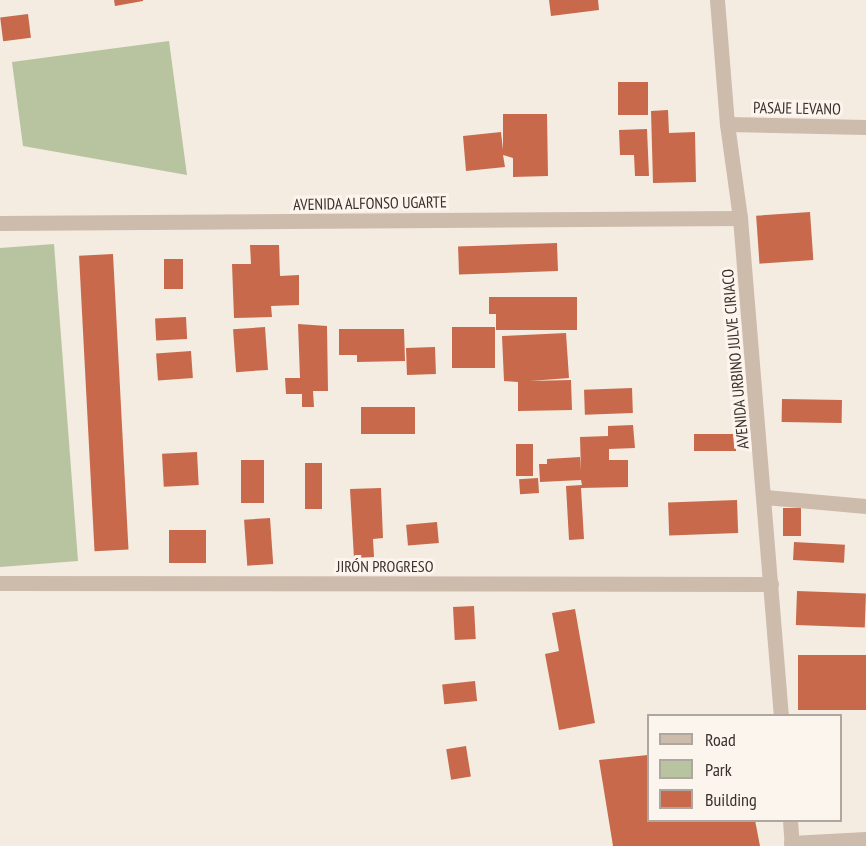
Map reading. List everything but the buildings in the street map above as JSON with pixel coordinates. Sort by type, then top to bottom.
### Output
[{"type":"street","name":"AVENIDA URBINO JULVE CIRIACO","points":[[717,0],[727,124],[740,218],[765,497],[781,714]]},
{"type":"street","name":"PASAJE LEVANO","points":[[727,124],[866,127]]},
{"type":"street","name":"AVENIDA ALFONSO UGARTE","points":[[0,224],[740,218]]},
{"type":"street","points":[[765,497],[866,506]]},
{"type":"street","name":"JIRÓN PROGRESO","points":[[0,583],[771,584]]},
{"type":"street","points":[[790,822],[792,845],[866,839]]},
{"type":"green space","points":[[169,41],[187,175],[23,146],[12,62]]},
{"type":"green space","points":[[54,244],[78,561],[0,567],[0,248]]}]
